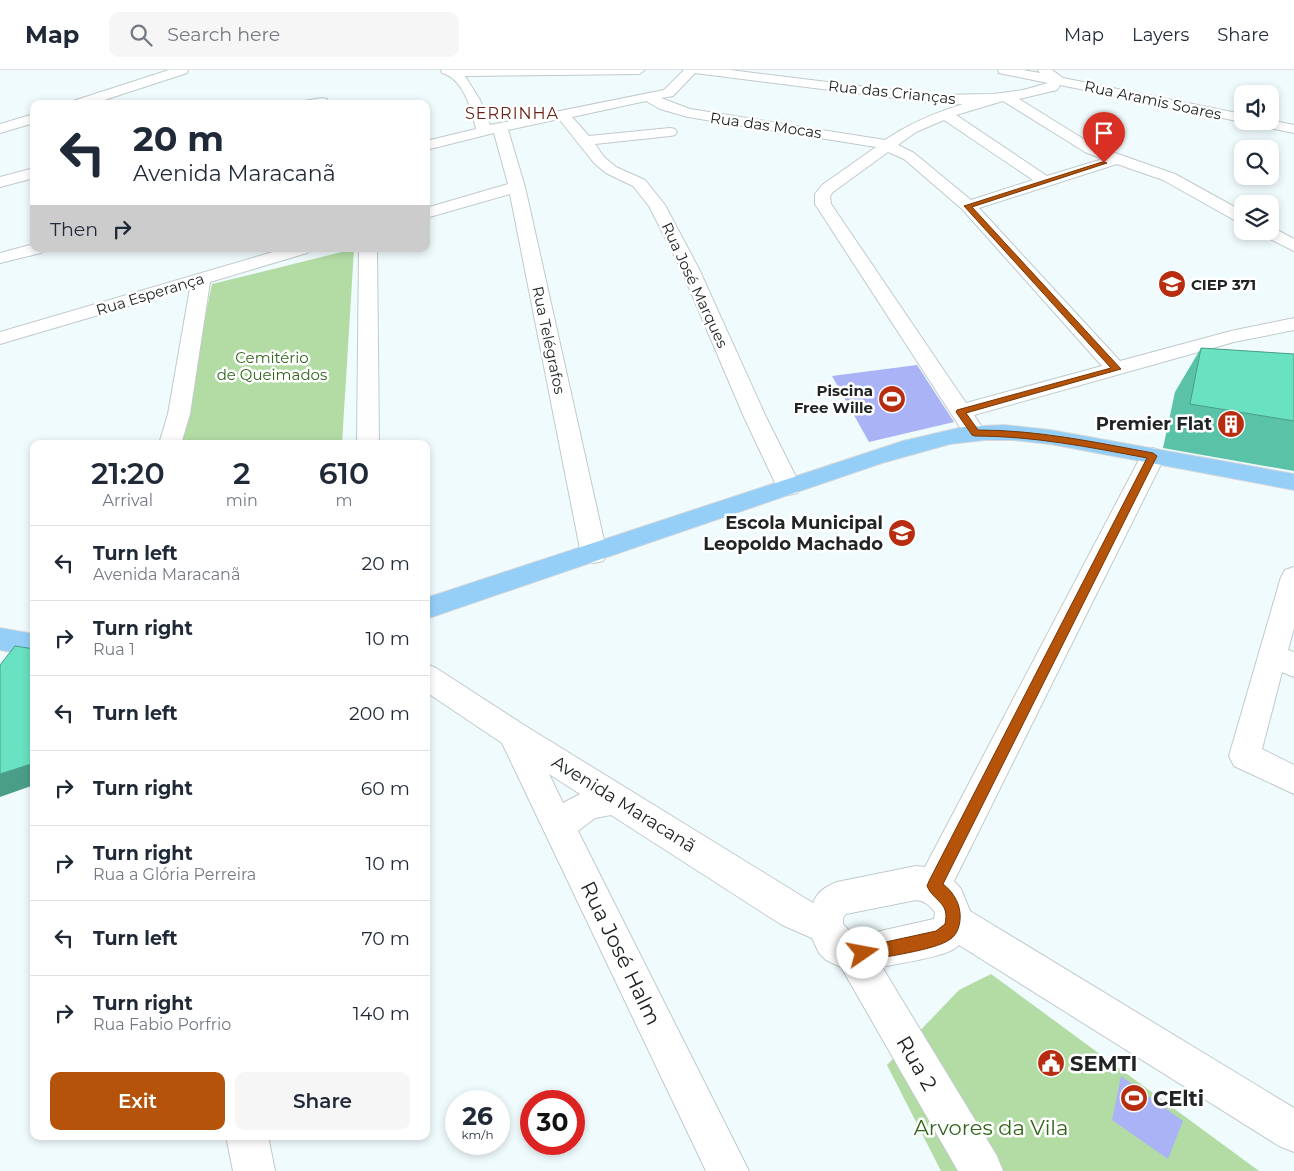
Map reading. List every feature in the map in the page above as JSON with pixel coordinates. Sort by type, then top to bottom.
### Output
[{"type":"main road","points":[[430,609],[874,458],[939,439],[975,433],[1012,433],[1050,437],[1294,482]]},
{"type":"main road","points":[[0,639],[30,644]]},
{"type":"street","points":[[90,100],[182,70]]},
{"type":"street","points":[[451,71],[639,70]]},
{"type":"street","points":[[668,93],[691,70]]},
{"type":"street","name":"Rua das Crianças","points":[[698,70],[934,99],[965,100],[1000,97],[1046,89],[1052,87],[1058,80]]},
{"type":"street","name":"Rua Aramis Soares","points":[[1004,70],[1234,116]]},
{"type":"street","points":[[1044,70],[1058,80]]},
{"type":"street","name":"Rua Telégrafos","points":[[451,71],[465,84],[480,116],[492,129],[517,187],[594,554]]},
{"type":"street","points":[[430,145],[492,129],[751,76]]},
{"type":"street","name":"Rua das Mocas","points":[[648,97],[665,106],[688,112],[848,137],[886,145],[909,156],[968,206],[1116,369]]},
{"type":"street","points":[[975,433],[828,213],[821,198],[822,193],[830,186],[911,129],[945,114],[1000,97],[1090,149],[1169,178],[1234,213]]},
{"type":"street","points":[[945,114],[1046,182]]},
{"type":"street","name":"Rua José Marques","points":[[563,115],[605,166],[639,183],[657,205],[690,269],[755,417],[789,487]]},
{"type":"street","points":[[0,129],[30,119]]},
{"type":"street","points":[[1279,126],[1294,129]]},
{"type":"street","points":[[585,141],[670,132]]},
{"type":"street","points":[[968,206],[1118,159]]},
{"type":"street","points":[[0,182],[30,174]]},
{"type":"street","points":[[430,211],[517,187]]},
{"type":"street","points":[[1279,236],[1292,242]]},
{"type":"street","points":[[0,258],[30,250]]},
{"type":"street","name":"Rua Esperança","points":[[0,338],[291,252]]},
{"type":"street","points":[[368,252],[368,440]]},
{"type":"street","points":[[171,440],[179,414],[201,278]]},
{"type":"street","points":[[960,412],[1231,337],[1294,324]]},
{"type":"street","points":[[934,886],[1153,456]]},
{"type":"street","points":[[1294,577],[1283,660],[1245,756],[1294,780]]},
{"type":"street","name":"Avenida Maracanã","points":[[430,679],[513,734],[794,913],[825,926]]},
{"type":"street","name":"Rua José Halm","points":[[513,734],[728,1171]]},
{"type":"street","points":[[560,828],[578,810],[594,803],[616,799]]},
{"type":"street","points":[[916,883],[934,886],[948,899],[953,908],[954,921],[948,932],[936,938],[853,954],[835,944],[828,935],[824,916],[827,908],[841,897],[916,883]]},
{"type":"street","points":[[954,921],[1294,1132]]},
{"type":"street","name":"Rua 2","points":[[853,954],[982,1171]]},
{"type":"street","points":[[248,1140],[254,1171]]},
{"type":"green space","name":"Cemitério de Queimados","points":[[342,252],[354,252],[342,440],[180,440],[212,284]]},
{"type":"green space","name":"Arvores da Vila","points":[[991,974],[1259,1171],[941,1171],[887,1065],[959,990]]},
{"type":"water","name":"Piscina Free Wille","points":[[917,365],[954,422],[869,442],[832,376]]},
{"type":"water","name":"CElti","points":[[1121,1076],[1183,1121],[1168,1159],[1112,1120]]},
{"type":"building","points":[[1201,348],[1294,354],[1294,421],[1190,404]]},
{"type":"building","points":[[15,646],[30,648],[30,764],[0,774],[0,665]]},
{"type":"place","name":"CIEP 371","points":[[1172,284]]},
{"type":"place","name":"Piscina Free Wille","points":[[892,399]]},
{"type":"place","name":"Premier Flat","points":[[1231,424]]},
{"type":"place","name":"Escola Municipal Leopoldo Machado","points":[[902,533]]},
{"type":"place","name":"SEMTI","points":[[1051,1063]]},
{"type":"place","name":"CElti","points":[[1134,1098]]},
{"type":"district","name":"SERRINHA","points":[[512,113]]},
{"type":"route","points":[[863,953],[936,938],[944,935],[950,929],[954,921],[953,908],[946,895],[934,886],[1153,456],[1050,437],[1012,433],[975,433],[960,412],[1116,369],[968,206],[1104,163]]}]
